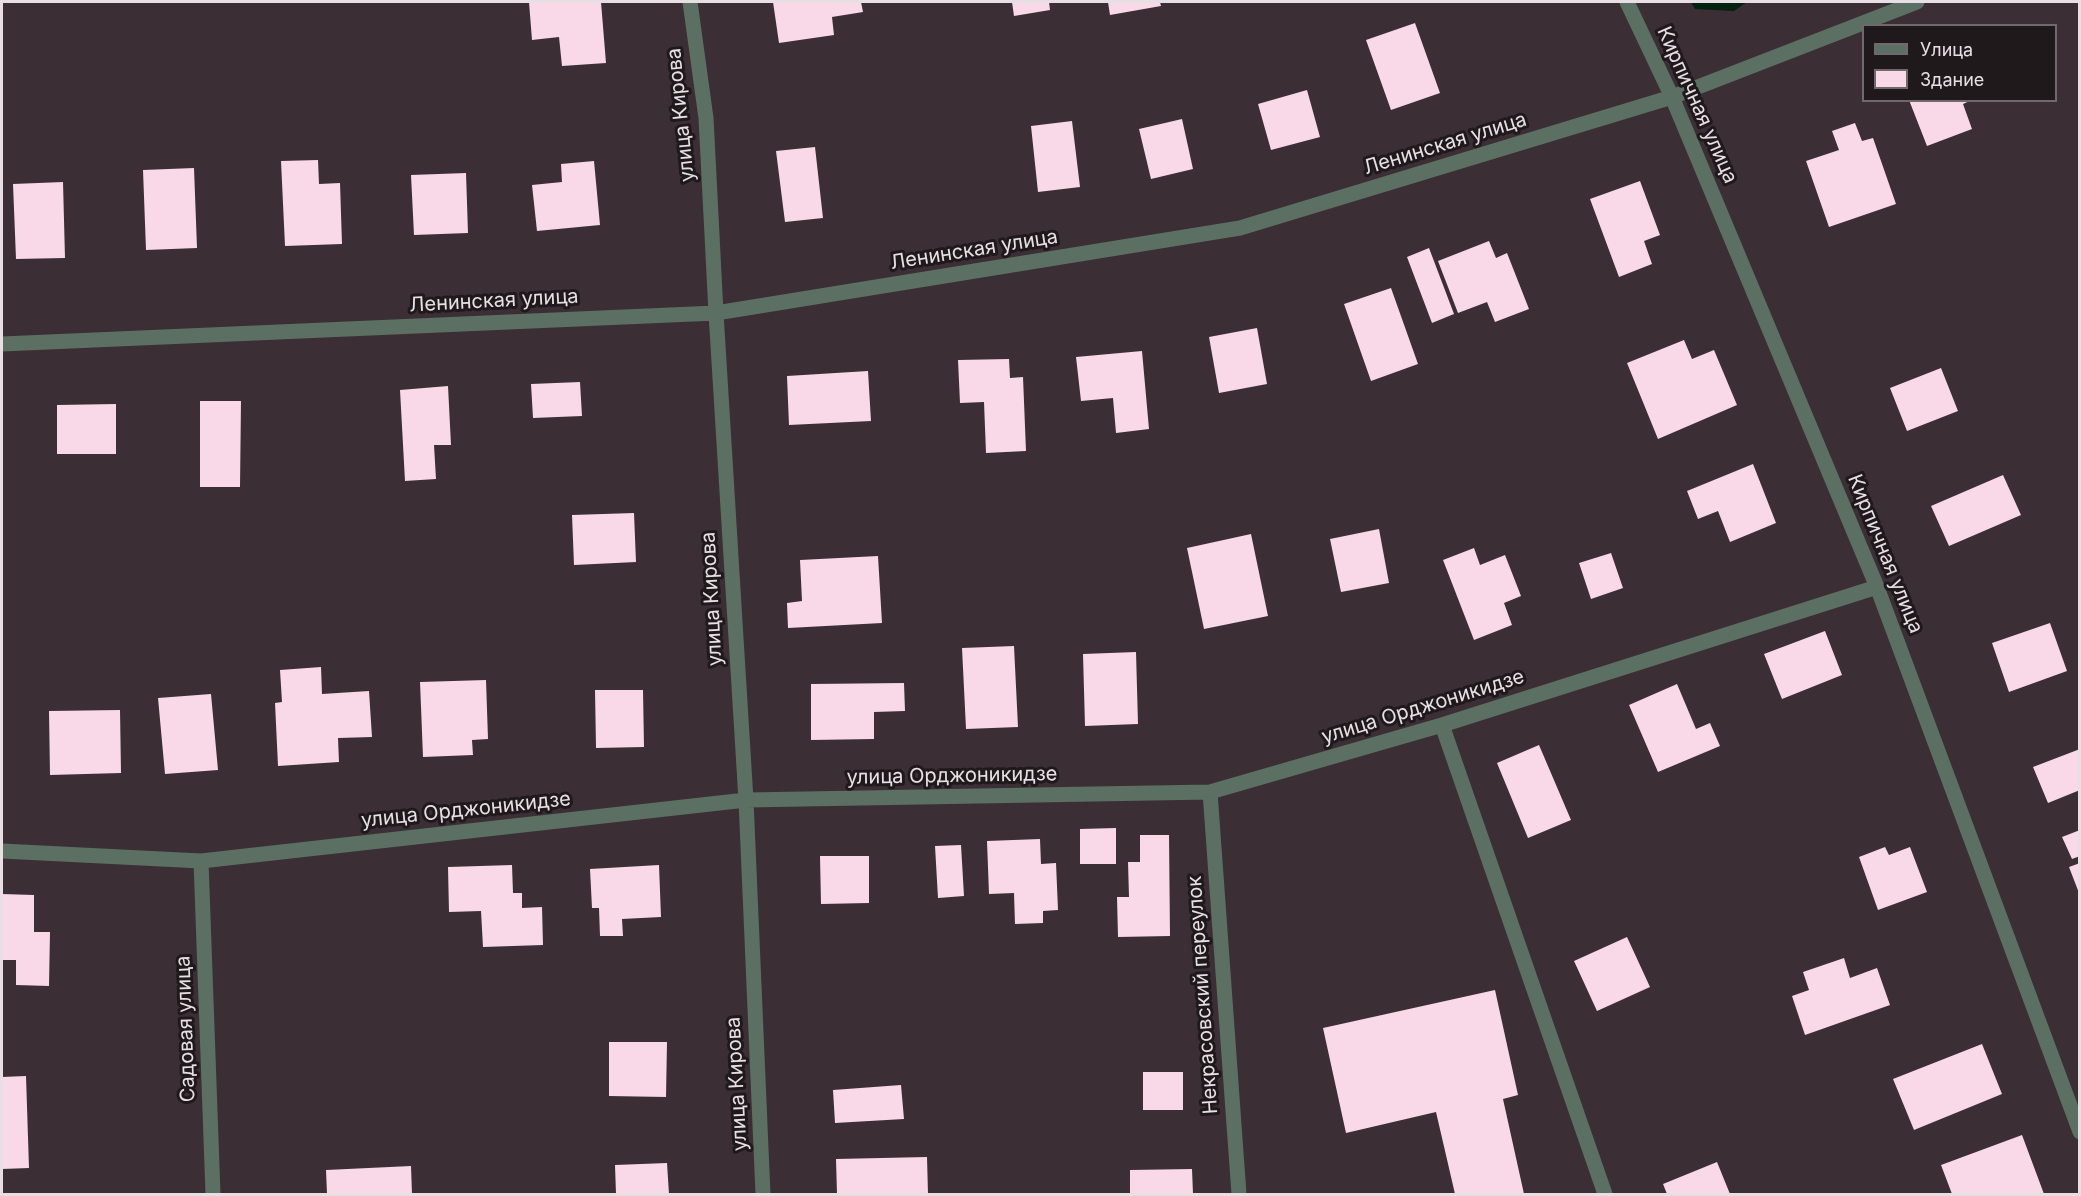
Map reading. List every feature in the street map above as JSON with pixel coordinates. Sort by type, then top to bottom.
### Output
[{"type":"street","name":"улица Кирова","points":[[690,2],[706,118],[746,800],[763,1194]]},
{"type":"street","name":"Кирпичная улица","points":[[1627,2],[1672,97],[1877,587],[2079,1132]]},
{"type":"street","name":"Ленинская улица","points":[[2,344],[716,313],[1240,228],[1672,97],[1917,2]]},
{"type":"street","name":"улица Орджоникидзе","points":[[2,851],[201,861],[746,800],[1210,792],[1442,725],[1877,587]]},
{"type":"street","points":[[1442,725],[1605,1194]]},
{"type":"street","name":"Некрасовский переулок","points":[[1210,792],[1239,1194]]},
{"type":"street","name":"Садовая улица","points":[[201,861],[213,1194]]},
{"type":"shaded area","points":[[1691,2],[1747,2],[1734,11],[1695,9]]},
{"type":"building","points":[[529,2],[601,2],[606,63],[562,66],[559,37],[532,40]]},
{"type":"building","points":[[773,2],[861,2],[863,12],[832,17],[834,35],[779,43]]},
{"type":"building","points":[[1012,2],[1049,2],[1050,10],[1014,16]]},
{"type":"building","points":[[1108,2],[1160,2],[1161,6],[1110,15]]},
{"type":"building","points":[[1415,23],[1440,93],[1391,110],[1366,40]]},
{"type":"building","points":[[1307,90],[1320,137],[1271,150],[1258,104]]},
{"type":"building","points":[[1910,102],[1968,102],[1963,104],[1972,129],[1927,146]]},
{"type":"building","points":[[1182,119],[1193,169],[1151,179],[1139,129]]},
{"type":"building","points":[[1072,121],[1080,187],[1038,192],[1031,126]]},
{"type":"building","points":[[1855,123],[1862,141],[1873,138],[1896,204],[1829,227],[1806,161],[1839,150],[1832,131]]},
{"type":"building","points":[[815,147],[823,218],[785,222],[776,151]]},
{"type":"building","points":[[318,160],[319,184],[340,183],[342,244],[285,246],[281,161]]},
{"type":"building","points":[[594,161],[600,225],[537,231],[532,185],[562,182],[561,164]]},
{"type":"building","points":[[194,168],[197,248],[146,250],[143,170]]},
{"type":"building","points":[[466,173],[468,233],[414,235],[411,175]]},
{"type":"building","points":[[1640,181],[1660,235],[1644,241],[1652,264],[1619,277],[1590,199]]},
{"type":"building","points":[[63,182],[65,258],[16,259],[13,184]]},
{"type":"building","points":[[1489,241],[1496,258],[1507,253],[1529,309],[1495,322],[1487,302],[1458,313],[1438,261]]},
{"type":"building","points":[[1429,248],[1454,314],[1432,323],[1407,257]]},
{"type":"building","points":[[1391,288],[1418,364],[1371,381],[1344,304]]},
{"type":"building","points":[[1257,328],[1267,384],[1219,393],[1209,337]]},
{"type":"building","points":[[1684,340],[1692,359],[1714,350],[1737,405],[1658,439],[1627,363]]},
{"type":"building","points":[[1142,351],[1149,429],[1116,433],[1113,398],[1081,401],[1076,357]]},
{"type":"building","points":[[1009,359],[1010,378],[1023,377],[1026,451],[986,453],[984,402],[960,403],[958,360]]},
{"type":"building","points":[[1941,368],[1958,411],[1907,431],[1890,388]]},
{"type":"building","points":[[868,371],[871,421],[789,425],[787,376]]},
{"type":"building","points":[[580,382],[582,416],[533,418],[531,384]]},
{"type":"building","points":[[448,386],[451,445],[434,445],[436,479],[405,481],[400,390]]},
{"type":"building","points":[[200,401],[241,401],[240,487],[200,487]]},
{"type":"building","points":[[116,404],[116,454],[57,454],[57,405]]},
{"type":"building","points":[[1753,464],[1776,523],[1730,542],[1718,511],[1698,519],[1687,491]]},
{"type":"building","points":[[2003,475],[2021,515],[1949,546],[1931,506]]},
{"type":"building","points":[[634,513],[636,562],[574,565],[572,515]]},
{"type":"building","points":[[1379,529],[1389,583],[1341,592],[1330,539]]},
{"type":"building","points":[[1251,534],[1268,616],[1204,629],[1187,548]]},
{"type":"building","points":[[1474,548],[1480,565],[1505,555],[1521,596],[1504,603],[1512,625],[1474,640],[1443,560]]},
{"type":"building","points":[[1611,553],[1623,588],[1591,599],[1579,563]]},
{"type":"building","points":[[878,556],[882,623],[788,628],[787,603],[802,601],[800,560]]},
{"type":"building","points":[[2050,623],[2067,671],[2009,692],[1992,643]]},
{"type":"building","points":[[1825,631],[1842,675],[1782,699],[1764,654]]},
{"type":"building","points":[[1014,646],[1018,727],[966,729],[962,648]]},
{"type":"building","points":[[1136,652],[1138,724],[1085,726],[1083,654]]},
{"type":"building","points":[[321,667],[322,694],[369,691],[372,737],[338,738],[339,762],[278,766],[275,703],[282,702],[280,670]]},
{"type":"building","points":[[486,680],[488,739],[472,740],[473,755],[423,757],[420,682]]},
{"type":"building","points":[[904,683],[905,711],[874,712],[874,739],[811,740],[811,684]]},
{"type":"building","points":[[1677,684],[1696,729],[1710,723],[1720,746],[1658,772],[1629,705]]},
{"type":"building","points":[[595,690],[643,690],[644,747],[596,748]]},
{"type":"building","points":[[211,694],[218,770],[165,774],[158,698]]},
{"type":"building","points":[[120,710],[121,773],[50,775],[49,711]]},
{"type":"building","points":[[1539,745],[1571,820],[1528,838],[1497,763]]},
{"type":"building","points":[[2080,749],[2080,790],[2048,803],[2033,767]]},
{"type":"building","points":[[1116,828],[1116,864],[1080,864],[1080,829]]},
{"type":"building","points":[[2080,830],[2080,856],[2072,859],[2062,837]]},
{"type":"building","points":[[1140,835],[1169,835],[1170,936],[1118,937],[1117,897],[1129,897],[1128,862],[1140,862]]},
{"type":"building","points":[[1040,839],[1041,864],[1056,863],[1058,910],[1043,911],[1043,923],[1015,924],[1014,893],[989,894],[987,841]]},
{"type":"building","points":[[961,845],[964,896],[938,898],[935,846]]},
{"type":"building","points":[[1885,847],[1889,855],[1910,847],[1927,892],[1878,910],[1859,857]]},
{"type":"building","points":[[820,856],[869,856],[869,903],[821,904]]},
{"type":"building","points":[[2080,863],[2080,893],[2079,893],[2069,867]]},
{"type":"building","points":[[512,865],[513,893],[522,893],[522,908],[542,907],[543,945],[483,947],[481,911],[449,912],[448,867]]},
{"type":"building","points":[[659,865],[661,917],[622,919],[623,936],[600,936],[599,908],[592,908],[590,869]]},
{"type":"building","points":[[2,894],[34,895],[34,932],[50,932],[49,986],[16,985],[16,960],[2,960]]},
{"type":"building","points":[[1627,937],[1650,987],[1597,1011],[1574,961]]},
{"type":"building","points":[[1844,958],[1850,978],[1877,968],[1890,1005],[1805,1035],[1792,996],[1809,990],[1803,972]]},
{"type":"building","points":[[1495,990],[1518,1095],[1503,1099],[1524,1194],[1455,1194],[1436,1112],[1346,1133],[1323,1028]]},
{"type":"building","points":[[609,1042],[667,1042],[666,1097],[609,1096]]},
{"type":"building","points":[[1982,1044],[2002,1094],[1914,1130],[1893,1079]]},
{"type":"building","points":[[1143,1072],[1183,1072],[1183,1110],[1143,1110]]},
{"type":"building","points":[[26,1076],[29,1168],[2,1169],[2,1077]]},
{"type":"building","points":[[901,1085],[904,1119],[835,1123],[833,1090]]},
{"type":"building","points":[[2022,1135],[2044,1194],[1952,1194],[1941,1165]]},
{"type":"building","points":[[927,1157],[928,1194],[837,1194],[836,1159]]},
{"type":"building","points":[[1717,1162],[1730,1194],[1667,1194],[1663,1184]]},
{"type":"building","points":[[667,1163],[669,1194],[616,1194],[615,1165]]},
{"type":"building","points":[[411,1166],[412,1194],[327,1194],[326,1170]]},
{"type":"building","points":[[1192,1169],[1193,1194],[1130,1194],[1130,1170]]}]
